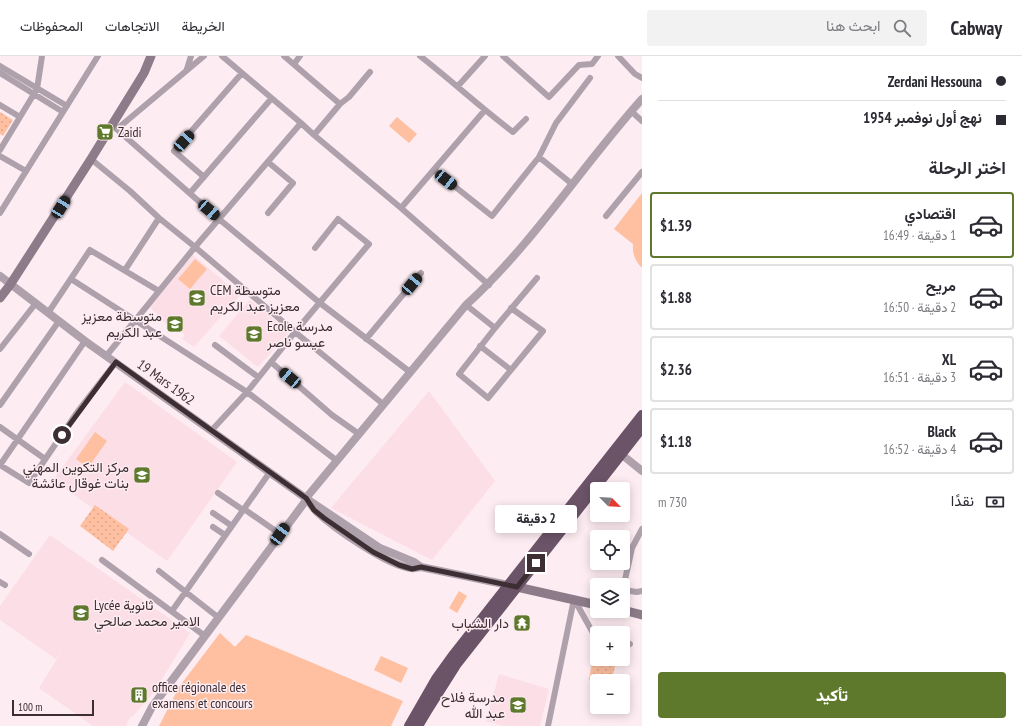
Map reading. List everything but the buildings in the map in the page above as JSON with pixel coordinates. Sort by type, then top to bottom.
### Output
[{"type":"highway","points":[[409,726],[446,665],[579,502],[642,415]]},
{"type":"highway","points":[[579,502],[642,428]]},
{"type":"highway","points":[[418,726],[456,665],[512,586]]},
{"type":"main road","points":[[0,298],[10,285],[91,159],[114,127],[152,56]]},
{"type":"main road","points":[[512,586],[590,603]]},
{"type":"main road","points":[[630,612],[642,615]]},
{"type":"street","points":[[0,150],[35,92],[42,56]]},
{"type":"street","points":[[0,213],[98,56]]},
{"type":"street","points":[[186,71],[191,56]]},
{"type":"street","points":[[204,56],[114,127],[219,219],[320,304],[410,372]]},
{"type":"street","points":[[222,56],[489,285]]},
{"type":"street","points":[[284,56],[340,104]]},
{"type":"street","points":[[294,64],[300,56]]},
{"type":"street","points":[[420,56],[513,132],[526,119]]},
{"type":"street","points":[[458,86],[485,56]]},
{"type":"street","points":[[503,56],[549,97],[579,65],[592,64],[598,56]]},
{"type":"street","points":[[622,57],[635,74],[642,78]]},
{"type":"street","points":[[0,66],[63,112]]},
{"type":"street","points":[[314,135],[370,72]]},
{"type":"street","points":[[204,177],[174,151],[242,73]]},
{"type":"street","points":[[0,74],[67,106]]},
{"type":"street","points":[[434,170],[492,216],[539,157],[556,123],[590,78]]},
{"type":"street","points":[[190,193],[271,99]]},
{"type":"street","points":[[142,726],[152,707],[306,498],[336,460],[466,305],[489,285],[529,239],[642,99]]},
{"type":"street","points":[[0,105],[20,117]]},
{"type":"street","points":[[401,208],[485,110]]},
{"type":"street","points":[[631,111],[642,121]]},
{"type":"street","points":[[107,355],[195,247],[301,123]]},
{"type":"street","points":[[0,156],[26,171]]},
{"type":"street","points":[[539,157],[572,184]]},
{"type":"street","points":[[91,159],[130,191],[159,218],[383,404]]},
{"type":"street","points":[[268,162],[293,183],[268,213]]},
{"type":"street","points":[[606,216],[642,172]]},
{"type":"street","points":[[125,270],[159,218]]},
{"type":"street","points":[[212,431],[247,392],[369,244],[338,219],[315,248]]},
{"type":"street","points":[[48,313],[90,250],[159,291]]},
{"type":"street","points":[[366,339],[421,273]]},
{"type":"street","name":"19 Mars 1962","points":[[0,276],[85,341],[107,355],[306,498],[380,548],[414,562],[421,567],[512,586]]},
{"type":"street","points":[[511,308],[543,331],[488,398],[458,374],[511,308],[538,278]]},
{"type":"street","points":[[71,279],[247,392],[336,460]]},
{"type":"street","points":[[0,349],[36,303]]},
{"type":"street","points":[[466,305],[495,328]]},
{"type":"street","points":[[0,405],[59,321]]},
{"type":"street","points":[[85,341],[0,465],[28,483],[78,411],[116,362]]},
{"type":"street","points":[[215,346],[258,377]]},
{"type":"street","points":[[480,346],[511,370]]},
{"type":"street","points":[[271,362],[332,414],[359,434]]},
{"type":"street","points":[[0,427],[45,459]]},
{"type":"street","points":[[621,454],[642,471]]},
{"type":"street","points":[[172,612],[270,472]]},
{"type":"street","points":[[218,493],[280,534]]},
{"type":"street","points":[[213,513],[232,526]]},
{"type":"street","points":[[213,527],[225,535]]},
{"type":"street","points":[[626,578],[632,548],[642,529]]},
{"type":"street","points":[[0,534],[29,554]]},
{"type":"street","points":[[102,560],[205,636]]},
{"type":"street","points":[[159,571],[218,618]]},
{"type":"street","points":[[630,591],[642,591]]},
{"type":"street","points":[[574,600],[590,628]]},
{"type":"street","points":[[548,726],[574,600]]},
{"type":"shaded area","points":[[0,112],[13,120],[3,136],[0,134]]},
{"type":"shaded area","points":[[397,117],[417,134],[409,143],[389,126]]},
{"type":"shaded area","points":[[642,193],[642,268],[634,257],[633,244],[614,229]]},
{"type":"shaded area","name":"CEM متوسطة معزيز عبد الكريم","points":[[193,255],[240,295],[194,347],[182,339],[185,335],[179,329],[175,332],[173,331],[150,307]]},
{"type":"shaded area","points":[[195,259],[207,269],[190,289],[178,279]]},
{"type":"shaded area","name":"Ecole مدرسة عيسو ناصر","points":[[250,300],[289,332],[258,367],[219,336]]},
{"type":"shaded area","name":"مركز التكوين المهني بنات غوقال عائشة","points":[[125,382],[237,462],[167,561],[53,480]]},
{"type":"shaded area","points":[[429,391],[495,481],[432,560],[331,508]]},
{"type":"shaded area","points":[[95,432],[107,441],[88,468],[76,459]]},
{"type":"shaded area","points":[[95,505],[129,529],[113,551],[80,526]]},
{"type":"shaded area","name":"Lycée ثانوية الامير محمد صالحي","points":[[50,535],[190,633],[155,691],[132,717],[130,717],[126,726],[93,726],[39,688],[63,649],[56,659],[0,620],[0,606]]},
{"type":"shaded area","points":[[459,591],[467,596],[457,613],[449,608]]},
{"type":"shaded area","points":[[220,633],[235,647],[246,635],[403,701],[391,726],[159,726],[179,687]]},
{"type":"shaded area","points":[[381,656],[408,668],[401,683],[374,670]]},
{"type":"shaded area","points":[[591,666],[615,666],[613,674],[590,674]]},
{"type":"shaded area","name":"مدرسة فلاح عبد الله","points":[[499,674],[549,689],[540,726],[503,726],[486,721]]},
{"type":"place","name":"Zaidi","points":[[105,132]]},
{"type":"place","name":"CEM متوسطة معزيز عبد الكريم","points":[[197,298]]},
{"type":"place","name":"متوسطة معزيز عبد الكريم","points":[[175,324]]},
{"type":"place","name":"Ecole مدرسة عيسو ناصر","points":[[254,334]]},
{"type":"place","name":"مركز التكوين المهني بنات غوقال عائشة","points":[[142,475]]},
{"type":"place","name":"Lycée ثانوية الامير محمد صالحي","points":[[81,613]]},
{"type":"place","name":"دار الشباب","points":[[522,623]]},
{"type":"place","name":"office régionale des examens et concours","points":[[139,695]]},
{"type":"place","name":"مدرسة فلاح عبد الله","points":[[518,705]]},
{"type":"route","points":[[62,435],[78,411],[116,362],[306,498],[314,510],[339,529],[384,558],[412,569],[421,567],[517,587],[536,563]]}]
